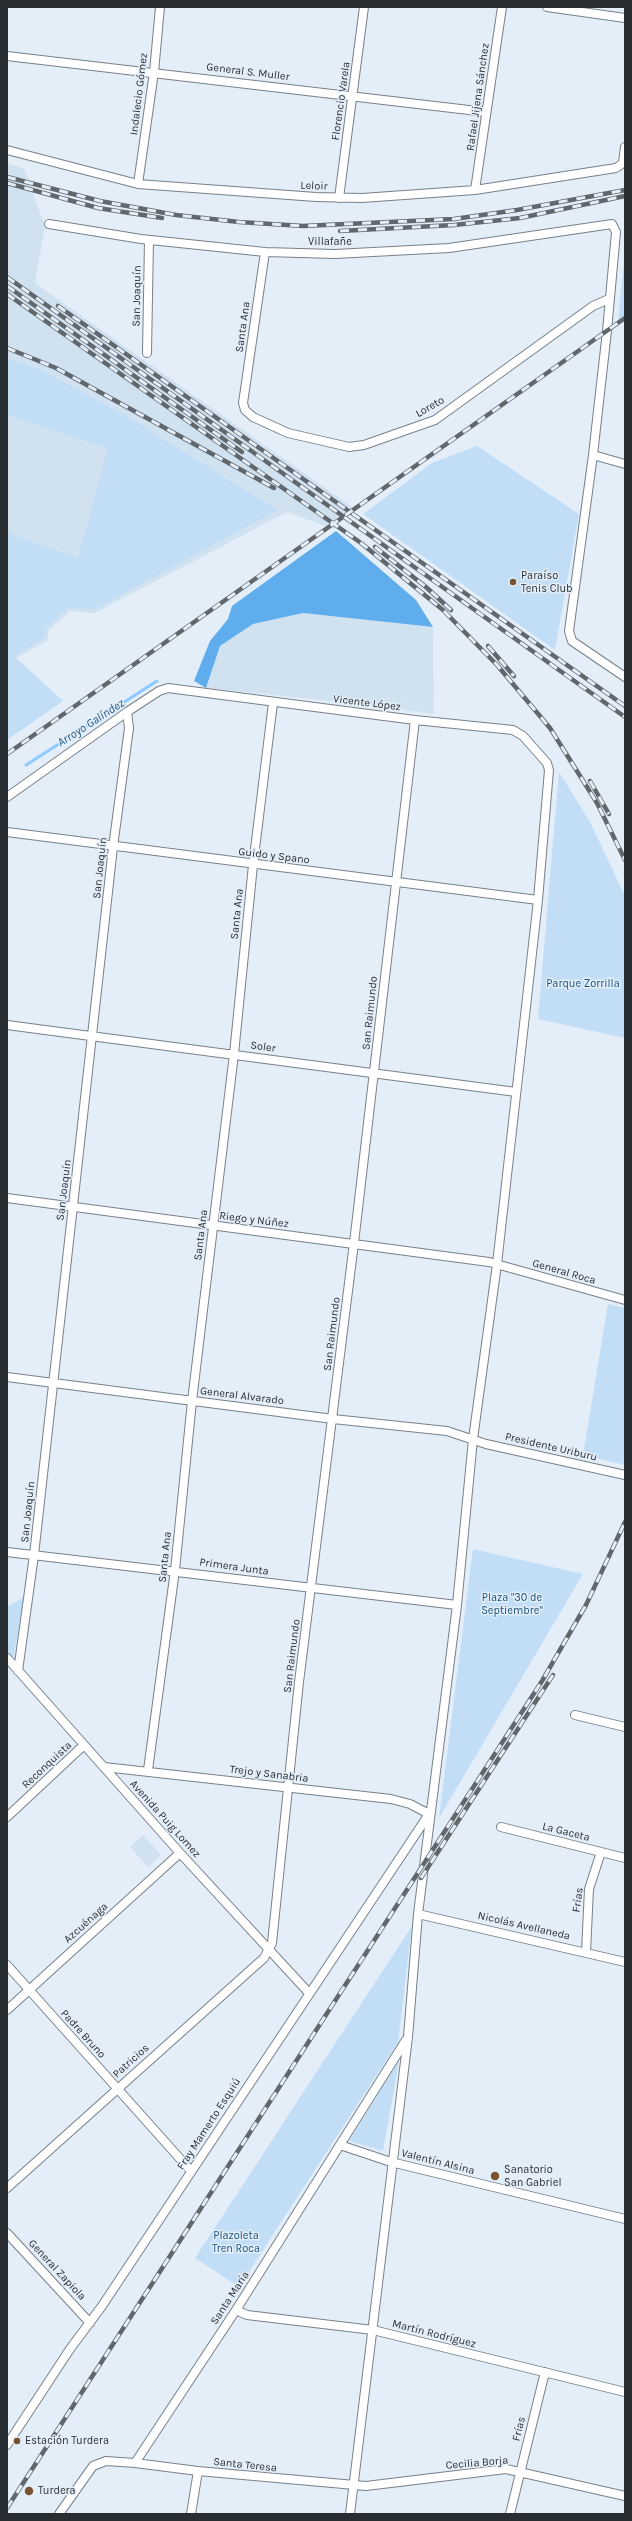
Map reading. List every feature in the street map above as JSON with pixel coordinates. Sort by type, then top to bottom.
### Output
[{"type":"street","name":"Indalecio Gómez","points":[[138,184],[154,72],[160,7]]},
{"type":"street","name":"Florencio Varela","points":[[339,198],[364,7]]},
{"type":"street","name":"Rafael Jijena Sánchez","points":[[475,190],[502,7]]},
{"type":"street","points":[[547,7],[625,18]]},
{"type":"street","name":"General S. Muller","points":[[7,56],[486,112]]},
{"type":"street","name":"Leloir","points":[[7,150],[138,184],[339,198],[475,190],[602,170],[623,164],[625,146]]},
{"type":"street","name":"Villafañe","points":[[49,224],[149,240],[265,252],[335,254],[426,250],[612,224],[616,232],[609,299]]},
{"type":"street","name":"San Joaquín","points":[[147,353],[149,240]]},
{"type":"street","name":"Santa Ana","points":[[243,406],[265,252]]},
{"type":"street","points":[[609,299],[593,455],[569,630],[572,640],[625,677]]},
{"type":"street","name":"Loreto","points":[[243,406],[247,413],[253,417],[288,433],[349,447],[364,445],[435,420],[593,306],[609,299]]},
{"type":"street","points":[[593,455],[625,464]]},
{"type":"street","name":"Vicente López","points":[[127,712],[164,690],[520,732],[547,763],[550,770],[538,900]]},
{"type":"street","name":"Santa Ana","points":[[148,1770],[175,1570],[192,1401],[234,1054],[253,865],[273,703]]},
{"type":"street","points":[[7,797],[127,712]]},
{"type":"street","name":"San Joaquín","points":[[18,1671],[34,1556],[113,847],[128,728],[127,712]]},
{"type":"street","name":"San Raimundo","points":[[269,1950],[272,1943],[288,1788],[415,720]]},
{"type":"street","name":"Guido y Spano","points":[[7,832],[253,865],[538,900]]},
{"type":"street","points":[[350,2514],[408,2038],[418,1914],[429,1814],[457,1605],[473,1439],[497,1264],[538,900]]},
{"type":"street","name":"Soler","points":[[7,1025],[516,1092]]},
{"type":"street","name":"Riego y Núñez","points":[[7,1198],[213,1226],[354,1243],[497,1264]]},
{"type":"street","name":"General Roca","points":[[497,1264],[625,1300]]},
{"type":"street","name":"General Alvarado","points":[[7,1377],[333,1419],[447,1431],[473,1439]]},
{"type":"street","name":"Presidente Uriburu","points":[[473,1439],[625,1475]]},
{"type":"street","name":"Primera Junta","points":[[7,1552],[175,1570],[457,1605]]},
{"type":"street","name":"Avenida Puig Lomez","points":[[7,1658],[180,1853],[309,1993]]},
{"type":"street","points":[[575,1715],[625,1727]]},
{"type":"street","name":"Reconquista","points":[[7,1817],[84,1745]]},
{"type":"street","name":"Trejo y Sanabria","points":[[104,1767],[148,1770],[288,1788],[391,1799],[410,1804],[429,1814]]},
{"type":"street","name":"Fray Mamerto Esquiú","points":[[7,2444],[90,2323],[429,1814]]},
{"type":"street","name":"La Gaceta","points":[[501,1827],[625,1858]]},
{"type":"street","name":"Frías","points":[[586,1952],[589,1889],[601,1852]]},
{"type":"street","name":"Azcuénaga","points":[[7,2010],[180,1853]]},
{"type":"street","name":"Nicolás Avellaneda","points":[[418,1914],[625,1962]]},
{"type":"street","name":"Patricios","points":[[7,2188],[269,1950]]},
{"type":"street","name":"Padre Bruno","points":[[7,1965],[191,2171]]},
{"type":"street","name":"Santa María","points":[[135,2463],[236,2310],[408,2038]]},
{"type":"street","name":"Valentín Alsina","points":[[340,2145],[392,2162],[625,2219]]},
{"type":"street","name":"General Zapiola","points":[[7,2233],[90,2323]]},
{"type":"street","name":"Martín Rodríguez","points":[[236,2310],[248,2315],[373,2330],[625,2392]]},
{"type":"street","name":"Frías","points":[[510,2514],[545,2372]]},
{"type":"street","points":[[59,2514],[93,2466],[106,2461],[135,2463]]},
{"type":"street","name":"Santa Teresa","points":[[135,2463],[198,2471],[353,2486]]},
{"type":"street","name":"Cecilia Borja","points":[[353,2486],[506,2469],[625,2496]]},
{"type":"street","points":[[191,2514],[198,2471]]},
{"type":"shaded area","points":[[7,163],[24,169],[45,226],[35,283],[352,507],[325,526],[287,512],[95,613],[70,611],[49,630],[47,641],[7,663]]},
{"type":"shaded area","points":[[336,531],[416,600],[433,627],[303,613],[253,624],[220,646],[206,688],[194,681],[210,641],[228,619],[232,606]]},
{"type":"shaded area","points":[[303,613],[433,627],[434,714],[340,702],[206,688],[220,646],[253,624]]},
{"type":"shaded area","points":[[143,1835],[161,1855],[148,1867],[130,1847]]},
{"type":"green space","points":[[625,249],[625,316],[618,321]]},
{"type":"green space","points":[[7,359],[39,369],[126,416],[277,510],[95,609],[67,608],[46,629],[44,638],[14,656],[63,701],[7,740],[7,533],[78,558],[108,448],[7,415]]},
{"type":"green space","name":"Paraíso Tenis Club","points":[[477,446],[579,514],[555,650],[363,514],[432,463]]},
{"type":"green space","name":"Parque Zorrilla","points":[[559,772],[590,822],[625,896],[625,1038],[538,1019]]},
{"type":"green space","points":[[608,1304],[625,1308],[625,1465],[583,1455]]},
{"type":"green space","name":"Plaza \"30 de Septiembre\"","points":[[473,1549],[583,1574],[439,1818]]},
{"type":"green space","points":[[24,1597],[13,1660],[7,1653],[7,1607]]},
{"type":"green space","name":"Plazoleta Tren Roca","points":[[412,1926],[398,2042],[239,2287],[195,2258]]},
{"type":"green space","points":[[399,2061],[383,2151],[349,2141]]},
{"type":"waterway","name":"Arroyo Galíndez","points":[[26,765],[157,681]]},
{"type":"railway","points":[[7,177],[100,201],[176,215],[239,222],[303,226],[454,219],[517,210],[625,190]]},
{"type":"railway","points":[[7,183],[98,208],[162,218]]},
{"type":"railway","points":[[340,231],[454,225],[520,218],[625,196]]},
{"type":"railway","points":[[7,277],[625,717]]},
{"type":"railway","points":[[7,286],[242,452]]},
{"type":"railway","points":[[7,294],[361,543],[443,610],[497,665],[550,728],[597,803],[625,860]]},
{"type":"railway","points":[[58,306],[625,706]]},
{"type":"railway","points":[[7,754],[625,318]]},
{"type":"railway","points":[[7,348],[56,368],[274,488]]},
{"type":"railway","points":[[375,547],[426,587],[451,610]]},
{"type":"railway","points":[[488,646],[514,676]]},
{"type":"railway","points":[[590,781],[609,814]]},
{"type":"railway","points":[[7,2508],[542,1681],[586,1605],[625,1522]]},
{"type":"railway","points":[[421,1878],[553,1675]]},
{"type":"place","name":"Paraíso Tenis Club","points":[[513,582]]},
{"type":"place","name":"Sanatorio San Gabriel","points":[[495,2176]]},
{"type":"place","name":"Estación Turdera","points":[[17,2441]]},
{"type":"place","name":"Turdera","points":[[29,2491]]}]
